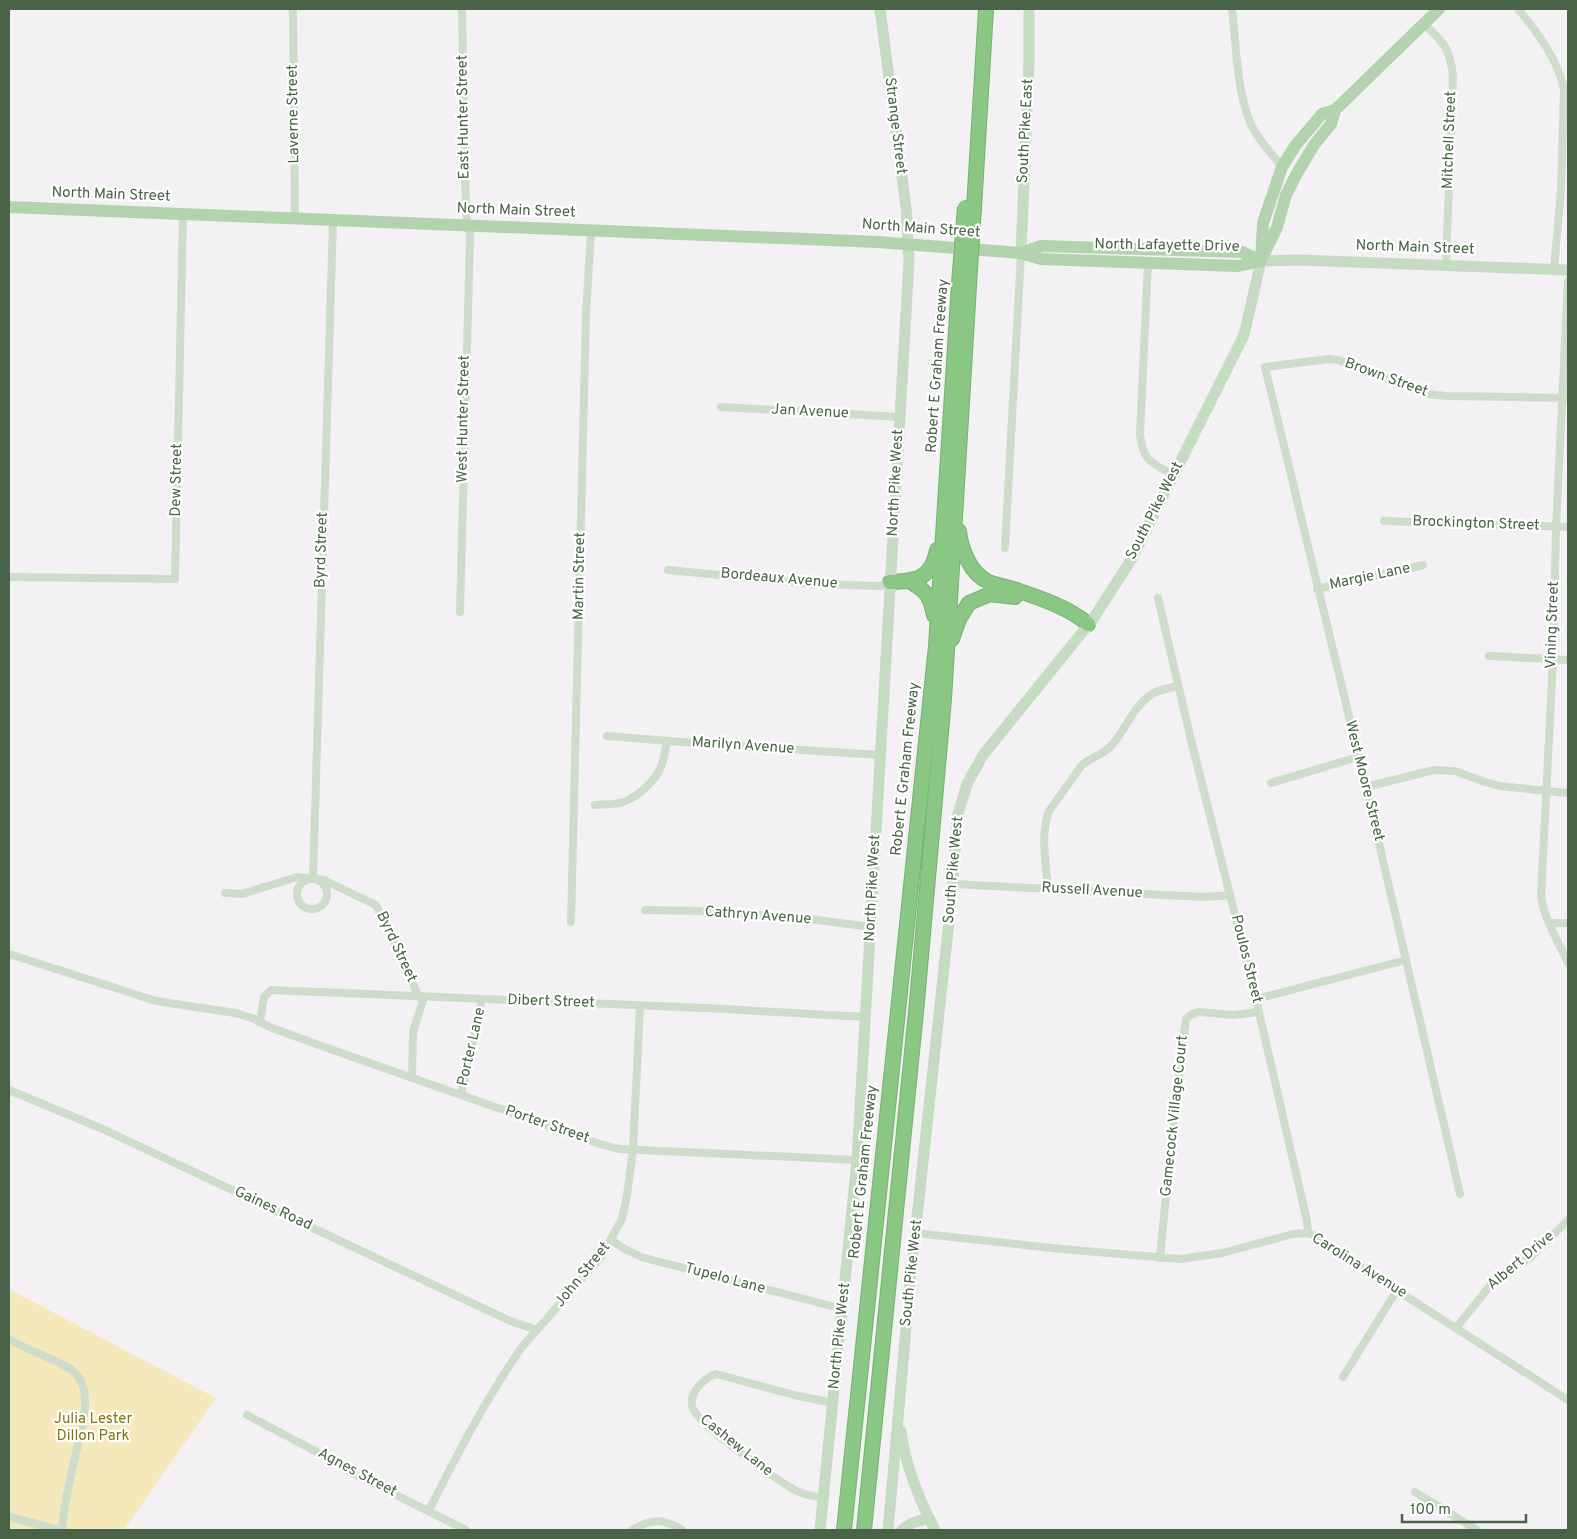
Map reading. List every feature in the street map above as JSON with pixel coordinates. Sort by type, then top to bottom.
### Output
[{"type":"highway","name":"Robert E Graham Freeway","points":[[978,9],[979,55]]},
{"type":"highway","name":"Robert E Graham Freeway","points":[[864,1530],[917,1002],[979,55],[986,9]]},
{"type":"highway","points":[[890,582],[909,581],[919,578],[930,569],[935,560],[950,510]]},
{"type":"highway","points":[[950,510],[962,547],[977,573],[987,581],[1018,590],[1072,612],[1088,624]]},
{"type":"highway","points":[[909,581],[923,590],[931,602],[941,649]]},
{"type":"highway","points":[[941,649],[969,603],[990,594],[1048,602]]},
{"type":"highway","name":"Robert E Graham Freeway","points":[[844,1530],[941,649]]},
{"type":"main road","name":"Strange Street","points":[[880,9],[906,207],[908,244]]},
{"type":"main road","name":"South Pike East","points":[[1021,253],[1029,61],[1029,9]]},
{"type":"main road","name":"North Lafayette Drive","points":[[1021,253],[1041,259],[1148,263],[1238,266],[1261,261],[1263,223],[1282,167],[1295,146],[1439,9]]},
{"type":"main road","points":[[1021,253],[1041,246],[1242,252],[1261,261],[1277,227],[1286,196],[1296,174],[1314,145],[1331,124],[1329,112]]},
{"type":"main road","name":"North Main Street","points":[[9,207],[908,244],[1021,253]]},
{"type":"main road","name":"North Pike West","points":[[820,1530],[857,1160],[900,416],[908,244]]},
{"type":"main road","name":"North Main Street","points":[[1261,261],[1299,260],[1568,270]]},
{"type":"main road","name":"South Pike West","points":[[899,1410],[915,1233],[953,884],[957,817],[967,784],[983,755],[1088,624],[1131,560],[1244,335],[1261,261]]},
{"type":"main road","points":[[899,1410],[904,1451],[916,1488],[935,1530]]},
{"type":"main road","points":[[888,1530],[899,1410]]},
{"type":"main road","points":[[902,1530],[912,1523],[929,1518]]},
{"type":"main road","points":[[919,1530],[929,1518]]},
{"type":"street","name":"Laverne Street","points":[[293,9],[295,219]]},
{"type":"street","name":"East Hunter Street","points":[[462,9],[464,160],[468,226]]},
{"type":"street","points":[[1232,9],[1240,78],[1246,110],[1254,130],[1282,167]]},
{"type":"street","points":[[1518,9],[1530,23],[1549,54],[1562,80],[1564,90],[1561,190],[1554,269]]},
{"type":"street","name":"Mitchell Street","points":[[1424,24],[1445,45],[1450,58],[1453,76],[1446,265]]},
{"type":"street","name":"Dew Street","points":[[9,577],[175,579],[183,214]]},
{"type":"street","name":"Byrd Street","points":[[333,220],[313,879],[324,880],[376,904],[421,997]]},
{"type":"street","name":"West Hunter Street","points":[[460,612],[470,236],[468,226]]},
{"type":"street","name":"Martin Street","points":[[571,922],[586,315],[591,231]]},
{"type":"street","points":[[1005,548],[1021,253]]},
{"type":"street","points":[[1148,263],[1141,445],[1148,460],[1174,475]]},
{"type":"street","name":"Vining Street","points":[[1568,281],[1565,398],[1556,527],[1547,791],[1541,896],[1543,911],[1568,963]]},
{"type":"street","name":"Brown Street","points":[[1265,368],[1329,359],[1338,360],[1427,394],[1565,398]]},
{"type":"street","name":"West Moore Street","points":[[1265,368],[1366,788],[1460,1194]]},
{"type":"street","name":"Jan Avenue","points":[[721,407],[900,416]]},
{"type":"street","name":"Brockington Street","points":[[1384,521],[1568,528]]},
{"type":"street","name":"Margie Lane","points":[[1317,589],[1423,566]]},
{"type":"street","name":"Bordeaux Avenue","points":[[668,570],[813,584],[880,586],[890,582]]},
{"type":"street","name":"Poulos Street","points":[[1158,598],[1256,999],[1307,1221],[1308,1233]]},
{"type":"street","points":[[1489,656],[1568,660]]},
{"type":"street","points":[[1048,888],[1045,833],[1046,820],[1050,811],[1082,765],[1088,759],[1111,746],[1149,695],[1178,686]]},
{"type":"street","name":"Marilyn Avenue","points":[[607,736],[880,755]]},
{"type":"street","points":[[595,805],[625,802],[646,788],[662,766],[667,741]]},
{"type":"street","points":[[1271,783],[1358,756]]},
{"type":"street","points":[[1366,788],[1428,771],[1445,770],[1500,786],[1568,792]]},
{"type":"street","points":[[225,893],[242,894],[297,877],[313,879],[323,884],[328,893],[322,906],[313,910],[301,905],[297,892],[301,883],[313,879]]},
{"type":"street","name":"Russell Avenue","points":[[953,884],[1204,897],[1230,895]]},
{"type":"street","name":"Cathryn Avenue","points":[[645,910],[701,911],[794,917],[871,927]]},
{"type":"street","points":[[1550,923],[1568,924]]},
{"type":"street","name":"Porter Street","points":[[9,954],[156,1001],[218,1010],[252,1018],[280,1031],[600,1144],[633,1150],[857,1160]]},
{"type":"street","points":[[1256,999],[1406,960]]},
{"type":"street","name":"Dibert Street","points":[[260,1022],[264,998],[271,990],[866,1016]]},
{"type":"street","points":[[412,1078],[413,1032],[421,997]]},
{"type":"street","name":"Porter Lane","points":[[461,1095],[482,999]]},
{"type":"street","name":"John Street","points":[[429,1510],[490,1397],[522,1347],[601,1257],[622,1219],[633,1150],[640,1006]]},
{"type":"street","name":"Gamecock Village Court","points":[[1160,1258],[1184,1024],[1188,1017],[1195,1013],[1239,1015],[1259,1012]]},
{"type":"street","name":"Gaines Road","points":[[9,1090],[105,1130],[510,1321],[536,1330]]},
{"type":"street","name":"Albert Drive","points":[[1456,1328],[1497,1277],[1531,1256],[1568,1220]]},
{"type":"street","name":"Carolina Avenue","points":[[915,1233],[1160,1258],[1198,1258],[1293,1234],[1308,1233],[1319,1238],[1337,1252],[1568,1400]]},
{"type":"street","name":"Tupelo Lane","points":[[611,1240],[641,1257],[843,1309]]},
{"type":"street","points":[[1343,1377],[1397,1290]]},
{"type":"street","points":[[9,1340],[75,1373],[82,1383],[85,1398],[84,1416],[61,1530],[9,1517]]},
{"type":"street","name":"Cashew Lane","points":[[823,1498],[796,1491],[750,1460],[699,1418],[692,1408],[692,1402],[697,1388],[704,1380],[716,1374],[794,1395],[833,1403]]},
{"type":"street","name":"Agnes Street","points":[[247,1415],[356,1475],[466,1530]]},
{"type":"street","points":[[1415,1492],[1477,1530]]},
{"type":"street","points":[[632,1530],[647,1522],[657,1521],[674,1525],[682,1530]]},
{"type":"green space","name":"Julia Lester Dillon Park","points":[[9,1289],[216,1398],[124,1530],[9,1530]]}]
